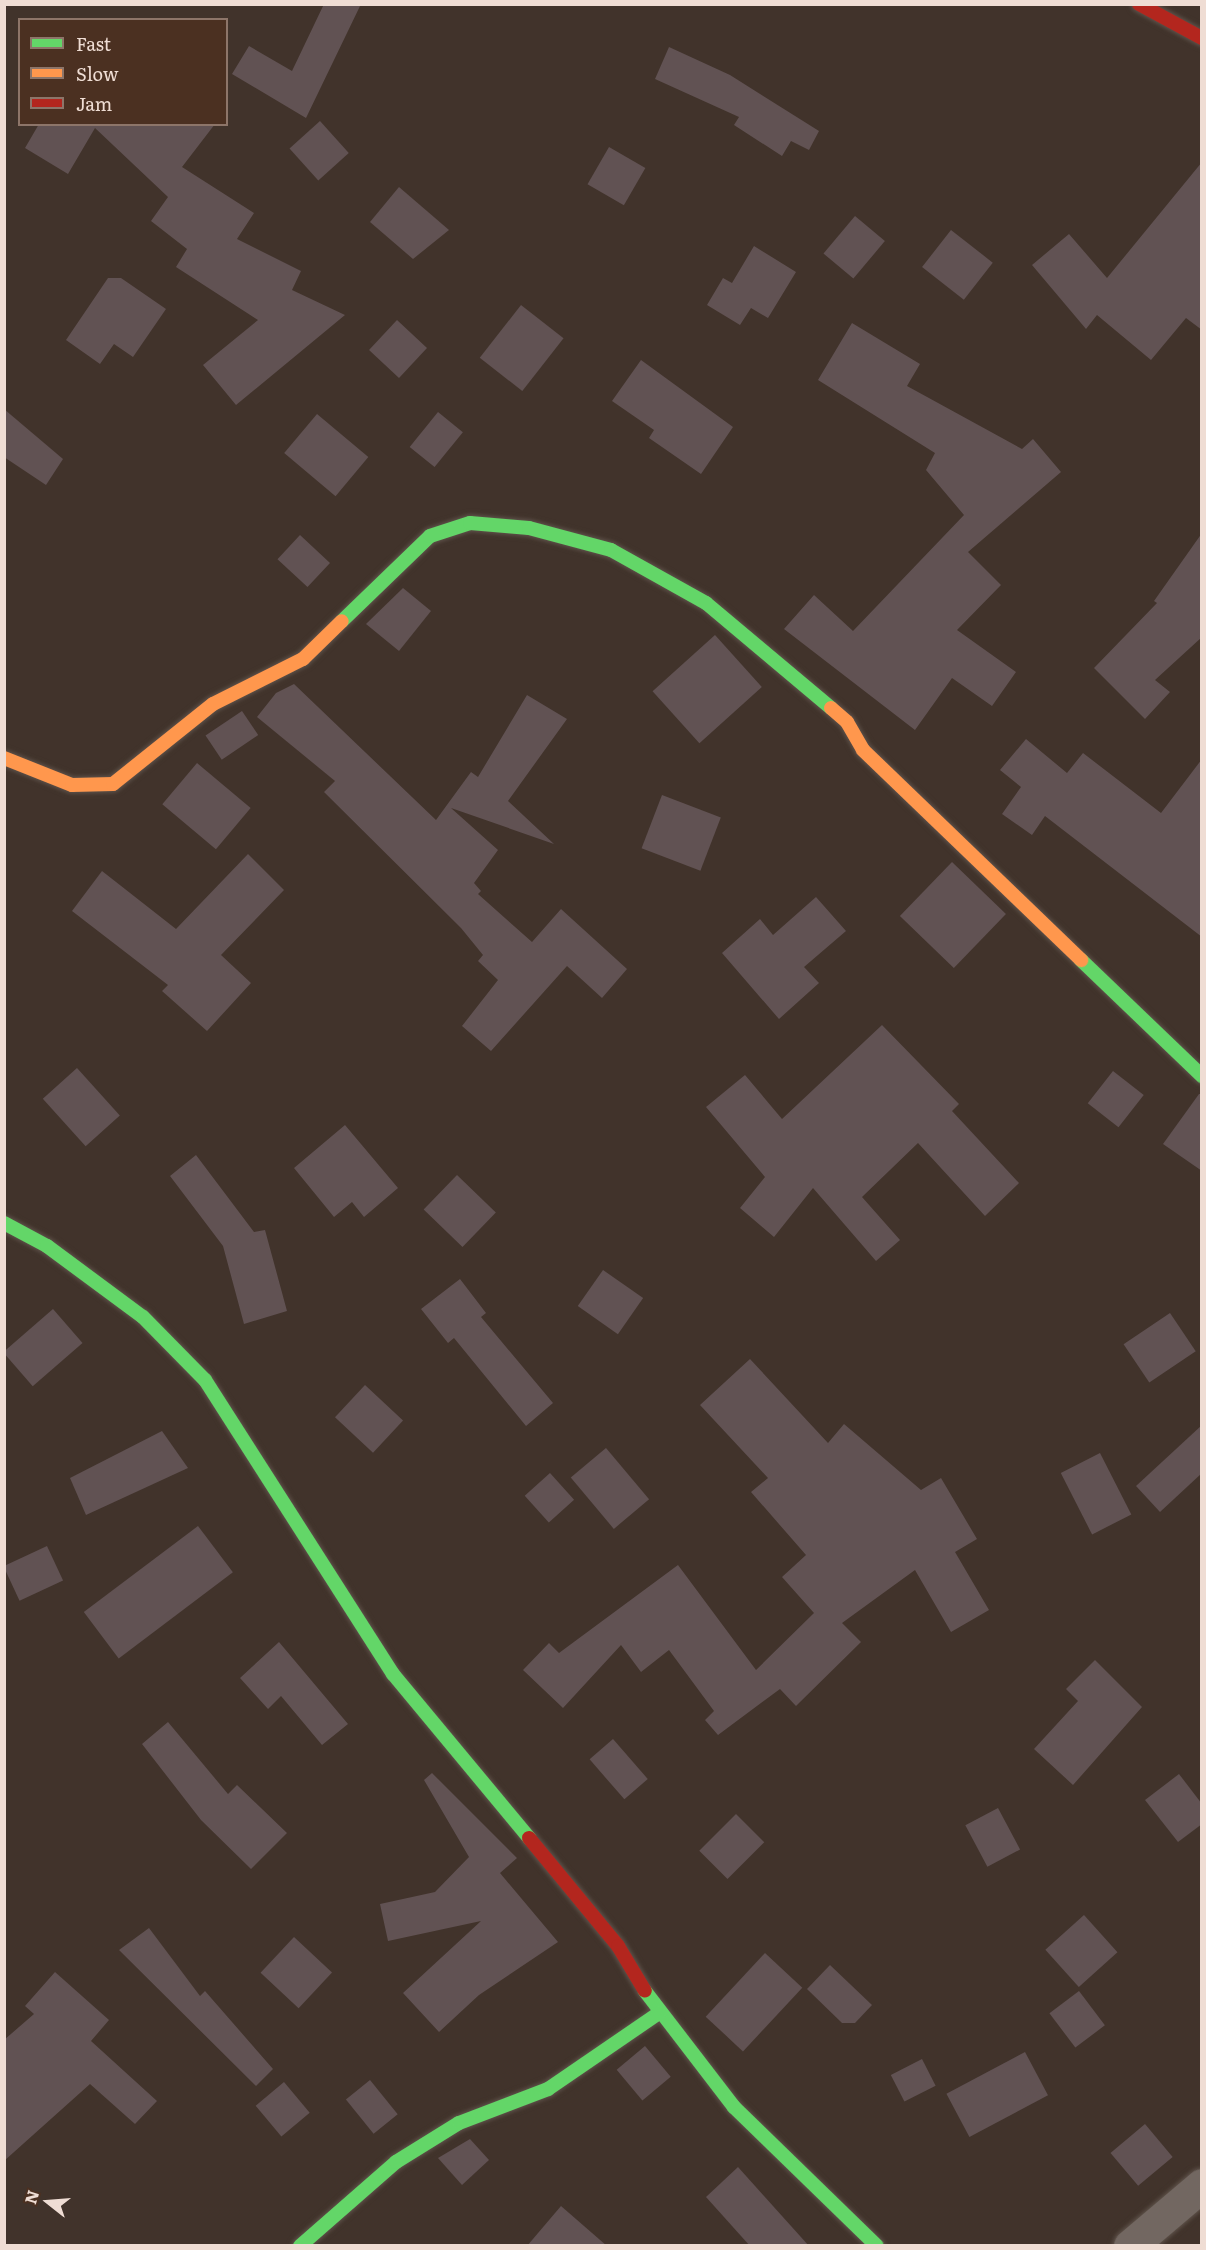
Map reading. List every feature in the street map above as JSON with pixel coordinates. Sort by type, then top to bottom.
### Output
[{"type":"main road","points":[[1139,4],[1202,38]]},
{"type":"main road","points":[[4,758],[72,785],[113,784],[213,704],[303,659],[430,536],[470,523],[530,528],[611,550],[706,603],[848,722],[863,750],[1202,1076]]},
{"type":"main road","points":[[4,1223],[47,1246],[143,1317],[205,1380],[393,1674],[618,1946],[658,2013],[734,2107],[876,2246]]},
{"type":"main road","points":[[300,2246],[396,2162],[459,2123],[548,2088],[658,2013]]},
{"type":"street","points":[[1130,2246],[1202,2185]]},
{"type":"building","points":[[324,4],[361,4],[306,118],[232,74],[249,46],[292,71]]},
{"type":"building","points":[[669,47],[730,75],[819,131],[809,150],[791,141],[782,156],[734,125],[739,117],[655,79]]},
{"type":"building","points":[[320,121],[349,153],[318,180],[290,148]]},
{"type":"building","points":[[38,126],[213,126],[182,167],[254,213],[237,239],[301,271],[292,290],[345,315],[236,405],[203,365],[258,320],[176,267],[187,249],[151,221],[168,197],[95,128],[68,174],[25,148]]},
{"type":"building","points":[[609,147],[645,168],[624,205],[588,184]]},
{"type":"building","points":[[1202,162],[1202,330],[1186,318],[1151,360],[1097,315],[1086,329],[1032,265],[1069,234],[1107,278]]},
{"type":"building","points":[[399,187],[449,230],[413,259],[370,222]]},
{"type":"building","points":[[855,216],[885,241],[853,279],[824,254]]},
{"type":"building","points":[[951,230],[993,263],[964,300],[922,267]]},
{"type":"building","points":[[754,246],[796,272],[768,318],[751,308],[740,325],[707,305],[723,278],[732,283]]},
{"type":"building","points":[[108,278],[121,278],[166,309],[133,357],[114,344],[100,364],[66,340]]},
{"type":"building","points":[[521,305],[564,338],[522,391],[480,358]]},
{"type":"building","points":[[397,320],[427,348],[399,378],[369,350]]},
{"type":"building","points":[[852,323],[920,364],[907,386],[1022,449],[1033,439],[1061,472],[968,552],[1001,585],[957,630],[1016,672],[992,706],[952,678],[915,730],[784,629],[814,595],[853,631],[964,515],[926,470],[935,453],[818,380]]},
{"type":"building","points":[[641,360],[733,427],[701,474],[649,438],[654,430],[612,401]]},
{"type":"building","points":[[4,409],[63,459],[46,485],[4,457]]},
{"type":"building","points":[[438,412],[463,432],[435,467],[410,447]]},
{"type":"building","points":[[317,414],[368,457],[336,496],[284,453]]},
{"type":"building","points":[[1202,533],[1202,637],[1155,680],[1170,692],[1145,719],[1094,668],[1157,603],[1154,601]]},
{"type":"building","points":[[300,535],[330,563],[307,587],[277,559]]},
{"type":"building","points":[[403,588],[431,611],[399,651],[366,624]]},
{"type":"building","points":[[715,635],[762,687],[699,743],[653,691]]},
{"type":"building","points":[[294,684],[436,820],[471,772],[478,777],[527,695],[567,719],[508,801],[554,844],[451,808],[498,850],[474,883],[481,891],[478,894],[532,942],[561,909],[627,969],[602,998],[567,966],[491,1051],[462,1026],[498,980],[478,961],[483,955],[461,928],[324,792],[335,781],[257,717],[276,693]]},
{"type":"building","points":[[242,711],[258,735],[222,760],[206,736]]},
{"type":"building","points":[[1026,739],[1067,773],[1083,753],[1161,813],[1202,759],[1202,937],[1045,816],[1032,835],[1002,814],[1021,787],[1000,770]]},
{"type":"building","points":[[197,763],[251,808],[216,849],[162,804]]},
{"type":"building","points":[[662,795],[721,818],[700,871],[642,848]]},
{"type":"building","points":[[248,854],[284,890],[221,955],[251,983],[207,1031],[162,991],[168,985],[72,911],[102,871],[176,929]]},
{"type":"building","points":[[952,862],[1006,914],[954,968],[900,916]]},
{"type":"building","points":[[816,897],[846,931],[804,967],[819,983],[779,1019],[722,953],[760,919],[773,935]]},
{"type":"building","points":[[882,1025],[959,1104],[952,1111],[1019,1183],[985,1216],[918,1143],[862,1197],[900,1240],[876,1261],[813,1188],[774,1237],[740,1208],[765,1177],[706,1107],[745,1075],[782,1119]]},
{"type":"building","points":[[77,1068],[120,1116],[86,1146],[43,1099]]},
{"type":"building","points":[[1113,1071],[1144,1095],[1118,1127],[1088,1103]]},
{"type":"building","points":[[1199,1094],[1202,1094],[1202,1171],[1163,1144]]},
{"type":"building","points":[[345,1125],[398,1188],[364,1217],[352,1202],[334,1217],[294,1168]]},
{"type":"building","points":[[196,1155],[254,1232],[265,1230],[287,1311],[244,1324],[223,1246],[170,1176]]},
{"type":"building","points":[[457,1175],[496,1213],[463,1247],[424,1210]]},
{"type":"building","points":[[603,1270],[643,1298],[618,1334],[578,1306]]},
{"type":"building","points":[[460,1279],[486,1313],[481,1317],[553,1403],[526,1426],[454,1338],[448,1343],[421,1309]]},
{"type":"building","points":[[53,1309],[83,1343],[33,1386],[4,1352]]},
{"type":"building","points":[[1170,1313],[1196,1351],[1149,1382],[1124,1344]]},
{"type":"building","points":[[750,1359],[828,1443],[844,1424],[921,1490],[941,1478],[977,1539],[955,1552],[989,1610],[951,1632],[915,1570],[842,1623],[861,1642],[796,1706],[780,1689],[718,1735],[705,1720],[714,1711],[669,1650],[641,1672],[621,1645],[563,1708],[523,1670],[549,1643],[559,1653],[678,1565],[756,1670],[814,1613],[782,1577],[806,1555],[751,1492],[768,1478],[700,1405]]},
{"type":"building","points":[[365,1385],[403,1420],[373,1453],[335,1417]]},
{"type":"building","points":[[1202,1425],[1202,1473],[1160,1512],[1136,1486]]},
{"type":"building","points":[[162,1431],[188,1468],[86,1515],[70,1478]]},
{"type":"building","points":[[606,1448],[649,1499],[614,1529],[571,1478]]},
{"type":"building","points":[[1100,1453],[1131,1514],[1092,1534],[1061,1473]]},
{"type":"building","points":[[550,1473],[574,1500],[549,1523],[525,1496]]},
{"type":"building","points":[[198,1526],[233,1572],[119,1658],[84,1612]]},
{"type":"building","points":[[47,1546],[63,1580],[20,1601],[4,1566]]},
{"type":"building","points":[[279,1642],[348,1724],[322,1745],[281,1696],[268,1709],[240,1678]]},
{"type":"building","points":[[1095,1660],[1142,1707],[1073,1785],[1034,1749],[1078,1701],[1066,1689]]},
{"type":"building","points":[[168,1722],[228,1794],[237,1785],[287,1833],[251,1869],[201,1820],[142,1744]]},
{"type":"building","points":[[613,1739],[648,1779],[624,1799],[590,1759]]},
{"type":"building","points":[[432,1773],[517,1858],[500,1873],[558,1942],[479,1995],[439,2032],[403,1993],[481,1921],[388,1941],[380,1904],[435,1892],[469,1857],[424,1780]]},
{"type":"building","points":[[1179,1774],[1202,1804],[1202,1824],[1178,1842],[1145,1800]]},
{"type":"building","points":[[998,1808],[1020,1849],[987,1867],[965,1825]]},
{"type":"building","points":[[736,1814],[764,1842],[728,1879],[699,1851]]},
{"type":"building","points":[[1084,1915],[1117,1952],[1079,1987],[1045,1950]]},
{"type":"building","points":[[149,1928],[200,1996],[205,1991],[273,2069],[256,2086],[119,1950]]},
{"type":"building","points":[[294,1937],[332,1972],[299,2008],[261,1973]]},
{"type":"building","points":[[765,1953],[802,1988],[743,2051],[706,2017]]},
{"type":"building","points":[[830,1965],[872,2005],[855,2023],[842,2023],[807,1989]]},
{"type":"building","points":[[55,1972],[109,2020],[91,2041],[157,2101],[135,2124],[90,2084],[4,2161],[4,2040],[34,2014],[25,2006]]},
{"type":"building","points":[[1079,1991],[1105,2025],[1075,2048],[1049,2013]]},
{"type":"building","points":[[645,2046],[671,2077],[642,2100],[617,2070]]},
{"type":"building","points":[[1025,2052],[1048,2095],[969,2137],[946,2094]]},
{"type":"building","points":[[922,2059],[936,2086],[904,2102],[891,2075]]},
{"type":"building","points":[[370,2080],[398,2114],[374,2134],[346,2100]]},
{"type":"building","points":[[284,2082],[310,2113],[281,2136],[256,2106]]},
{"type":"building","points":[[1145,2124],[1173,2157],[1138,2186],[1111,2153]]},
{"type":"building","points":[[470,2139],[489,2160],[462,2185],[438,2158]]},
{"type":"building","points":[[738,2167],[809,2246],[750,2246],[706,2197]]},
{"type":"building","points":[[561,2206],[607,2246],[527,2246]]},
{"type":"traffic: fast","points":[[342,621],[430,536],[470,523],[529,528],[611,550],[706,603],[831,708]]},
{"type":"traffic: fast","points":[[1081,960],[1202,1076]]},
{"type":"traffic: fast","points":[[4,1223],[47,1246],[143,1317],[205,1380],[393,1674],[529,1838]]},
{"type":"traffic: fast","points":[[645,1991],[734,2107],[877,2246]]},
{"type":"traffic: fast","points":[[300,2246],[396,2162],[459,2123],[548,2089],[659,2013]]},
{"type":"traffic: slow","points":[[4,758],[72,785],[113,784],[213,704],[303,659],[342,621]]},
{"type":"traffic: slow","points":[[831,708],[847,722],[863,750],[1081,960]]},
{"type":"traffic: jam","points":[[1139,4],[1202,38]]},
{"type":"traffic: jam","points":[[529,1838],[618,1946],[645,1991]]}]
